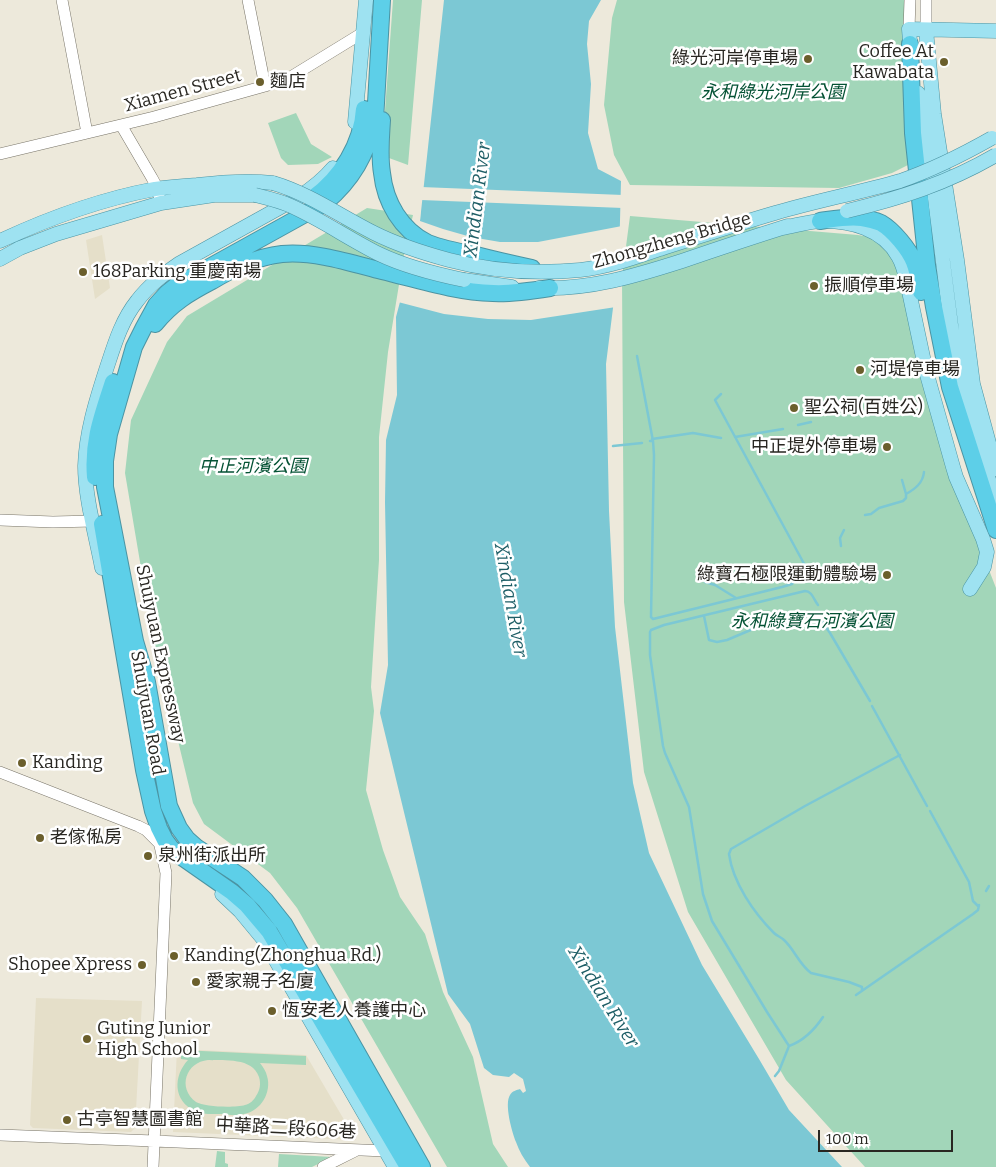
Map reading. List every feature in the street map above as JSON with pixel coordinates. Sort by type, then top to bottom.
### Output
[{"type":"highway","points":[[365,120],[372,0]]},
{"type":"highway","points":[[255,232],[307,202],[325,188],[341,170],[354,149],[365,120],[382,0]]},
{"type":"highway","points":[[390,0],[381,160],[384,184],[394,211],[408,229],[429,243],[549,272]]},
{"type":"highway","points":[[910,37],[913,132],[932,299],[950,387],[996,532]]},
{"type":"highway","points":[[820,221],[846,217],[864,218],[881,223],[904,245],[913,260],[919,279],[932,347],[977,495],[996,532]]},
{"type":"highway","name":"Shuiyuan Expressway","points":[[255,232],[177,285],[156,306],[134,347],[110,434],[105,461],[105,487],[135,641],[148,682],[169,806],[179,828],[196,847],[243,878],[266,900],[284,924],[422,1167]]},
{"type":"highway","name":"Shuiyuan Expressway","points":[[157,811],[142,760],[95,486],[95,444],[100,422],[131,328],[144,305],[166,283],[181,273],[255,232]]},
{"type":"highway","points":[[116,412],[144,343],[164,312],[178,300],[193,291],[236,267],[257,259],[283,254],[312,255],[472,292],[495,294],[520,293],[550,288]]},
{"type":"highway","points":[[135,641],[157,811],[166,824],[165,840],[179,855],[232,892],[247,905],[269,931],[408,1167]]},
{"type":"highway","name":"Shuiyuan Expressway","points":[[165,840],[236,885],[257,904],[278,932],[341,1036],[369,1072]]},
{"type":"main road","points":[[365,120],[364,32],[366,0]]},
{"type":"main road","points":[[926,30],[934,114],[932,175],[951,325],[958,367],[986,472],[996,498]]},
{"type":"main road","points":[[996,31],[926,30],[910,37],[957,260],[973,384],[996,469]]},
{"type":"main road","name":"Zhongzheng Bridge","points":[[159,196],[222,182],[259,181],[273,183],[305,195],[393,242],[429,254],[471,264],[520,271],[581,270],[605,266],[776,213],[900,181],[954,158],[994,136]]},
{"type":"main road","name":"Zhongzheng Bridge","points":[[159,196],[254,196],[271,199],[290,205],[368,249],[400,263],[464,280],[516,287],[550,288],[610,282],[782,228],[907,195],[958,176],[996,155]]},
{"type":"main road","points":[[0,241],[87,206],[159,196]]},
{"type":"main road","points":[[0,259],[20,248],[159,196]]},
{"type":"main road","points":[[782,228],[820,221],[864,227],[891,245],[899,257],[907,282],[926,371],[956,477],[987,552],[984,567],[970,589]]},
{"type":"main road","name":"Shuiyuan Road","points":[[255,232],[180,263],[162,275],[137,301],[128,314],[116,340],[98,396],[90,429],[85,464],[93,521],[140,771],[146,813],[151,828],[165,840],[173,858],[227,898],[252,924],[268,947],[395,1167]]},
{"type":"street","points":[[62,0],[87,133]]},
{"type":"street","points":[[248,0],[265,86]]},
{"type":"street","points":[[910,0],[910,37]]},
{"type":"street","points":[[926,0],[926,30]]},
{"type":"street","name":"Xiamen Street","points":[[0,154],[121,125],[289,78],[364,32]]},
{"type":"street","points":[[121,125],[159,196]]},
{"type":"street","points":[[0,520],[93,521]]},
{"type":"street","points":[[0,772],[138,826],[165,840],[166,873],[153,1167]]},
{"type":"street","name":"中華路二段606巷","points":[[0,1135],[385,1151]]},
{"type":"street","points":[[323,1167],[357,1150]]},
{"type":"shaded area","points":[[102,235],[110,288],[95,299],[86,240]]},
{"type":"shaded area","name":"Guting Junior High School","points":[[36,998],[142,1001],[135,1128],[131,1132],[33,1128],[30,1125]]},
{"type":"shaded area","name":"Guting Junior High School","points":[[177,1049],[306,1055],[356,1140],[173,1132]]},
{"type":"green space","points":[[393,0],[422,0],[408,165],[389,158],[383,138]]},
{"type":"green space","name":"永和綠光河岸公園","points":[[617,0],[910,0],[910,164],[892,173],[839,188],[630,185],[614,155],[604,105],[612,18]]},
{"type":"green space","points":[[296,113],[311,144],[332,157],[318,164],[288,165],[281,158],[268,123]]},
{"type":"green space","name":"中正河濱公園","points":[[367,208],[413,215],[403,260],[388,352],[379,437],[379,560],[371,687],[374,711],[366,790],[383,850],[400,897],[425,934],[443,992],[473,1057],[493,1144],[508,1167],[447,1167],[297,908],[270,873],[204,824],[193,803],[152,633],[125,473],[131,420],[167,342],[187,316]]},
{"type":"green space","name":"永和綠寶石河濱公園","points":[[630,216],[858,235],[900,242],[963,503],[996,588],[996,1167],[865,1167],[786,1080],[688,912],[644,772],[624,602],[622,277]]},
{"type":"green space","points":[[181,1050],[306,1056],[306,1065],[260,1063],[266,1072],[268,1088],[260,1105],[250,1112],[241,1115],[208,1114],[188,1107],[179,1095],[178,1081],[180,1073],[188,1060],[181,1059]],"holes":[[[208,1060],[237,1061],[250,1066],[259,1077],[260,1082],[260,1087],[252,1102],[240,1106],[227,1107],[196,1102],[187,1090],[187,1076],[194,1065]]]},
{"type":"green space","points":[[217,1151],[225,1152],[225,1163],[228,1164],[228,1167],[215,1167]]},
{"type":"green space","points":[[279,1154],[332,1157],[312,1167],[278,1167]]},
{"type":"water","name":"Xindian River","points":[[444,0],[601,0],[589,21],[587,44],[591,84],[588,133],[598,169],[621,181],[619,260],[606,364],[609,511],[615,627],[633,783],[649,853],[702,965],[789,1110],[842,1167],[530,1167],[517,1145],[508,1111],[508,1099],[511,1094],[520,1089],[523,1093],[526,1091],[523,1079],[514,1073],[509,1077],[493,1075],[484,1068],[470,1024],[448,994],[380,713],[388,665],[385,502],[386,440],[397,395],[396,317],[419,230]]},
{"type":"pier","points":[[421,187],[623,195],[623,208],[421,200],[420,221],[471,237],[500,242],[538,242],[622,226],[621,260],[616,307],[531,320],[488,319],[444,314],[398,302],[417,230]]},
{"type":"waterway","points":[[637,356],[653,441],[650,441]]},
{"type":"waterway","points":[[721,394],[715,400],[808,571]]},
{"type":"waterway","points":[[798,425],[811,422]]},
{"type":"waterway","points":[[735,437],[783,429]]},
{"type":"waterway","points":[[652,439],[693,433],[721,438]]},
{"type":"waterway","points":[[653,441],[651,617],[653,619],[782,587],[792,584],[800,575]]},
{"type":"waterway","points":[[613,446],[642,443]]},
{"type":"waterway","points":[[906,494],[918,485],[924,472]]},
{"type":"waterway","points":[[865,515],[871,514],[879,508],[903,501],[906,498],[906,494],[902,480]]},
{"type":"waterway","points":[[841,546],[840,538],[844,530]]},
{"type":"waterway","points":[[705,582],[715,585],[736,598]]},
{"type":"waterway","points":[[789,1046],[712,921],[703,894],[689,807],[663,746],[650,655],[650,632],[664,625],[805,591],[811,594],[818,605]]},
{"type":"waterway","points":[[704,616],[709,640],[717,642],[727,640],[760,626],[802,615],[814,616],[820,619],[870,701]]},
{"type":"waterway","points":[[872,706],[927,806]]},
{"type":"waterway","points":[[862,990],[862,987],[849,982],[811,973],[807,969],[788,944],[774,933],[752,907],[735,876],[729,854],[731,849],[805,806],[900,755]]},
{"type":"waterway","points":[[930,811],[969,882],[973,901],[978,906]]},
{"type":"waterway","points":[[986,891],[989,886]]},
{"type":"waterway","points":[[856,995],[973,914],[978,910],[979,905]]},
{"type":"waterway","points":[[775,1076],[779,1071],[789,1046],[808,1034],[823,1017]]},
{"type":"place","name":"綠光河岸停車場","points":[[808,59]]},
{"type":"place","name":"Coffee At Kawabata","points":[[944,62]]},
{"type":"place","name":"麵店","points":[[260,82]]},
{"type":"place","name":"168Parking 重慶南場","points":[[83,272]]},
{"type":"place","name":"振順停車場","points":[[814,286]]},
{"type":"place","name":"河堤停車場","points":[[860,370]]},
{"type":"place","name":"聖公祠(百姓公)","points":[[794,408]]},
{"type":"place","name":"中正堤外停車場","points":[[887,447]]},
{"type":"place","name":"綠寶石極限運動體驗場","points":[[887,575]]},
{"type":"place","name":"Kanding","points":[[22,763]]},
{"type":"place","name":"老傢俬房","points":[[40,838]]},
{"type":"place","name":"泉州街派出所","points":[[148,856]]},
{"type":"place","name":"Kanding(Zhonghua Rd.)","points":[[174,956]]},
{"type":"place","name":"Shopee Xpress","points":[[142,965]]},
{"type":"place","name":"愛家親子名廈","points":[[196,982]]},
{"type":"place","name":"恆安老人養護中心","points":[[272,1011]]},
{"type":"place","name":"Guting Junior High School","points":[[87,1039]]},
{"type":"place","name":"古亭智慧圖書館","points":[[67,1120]]}]
